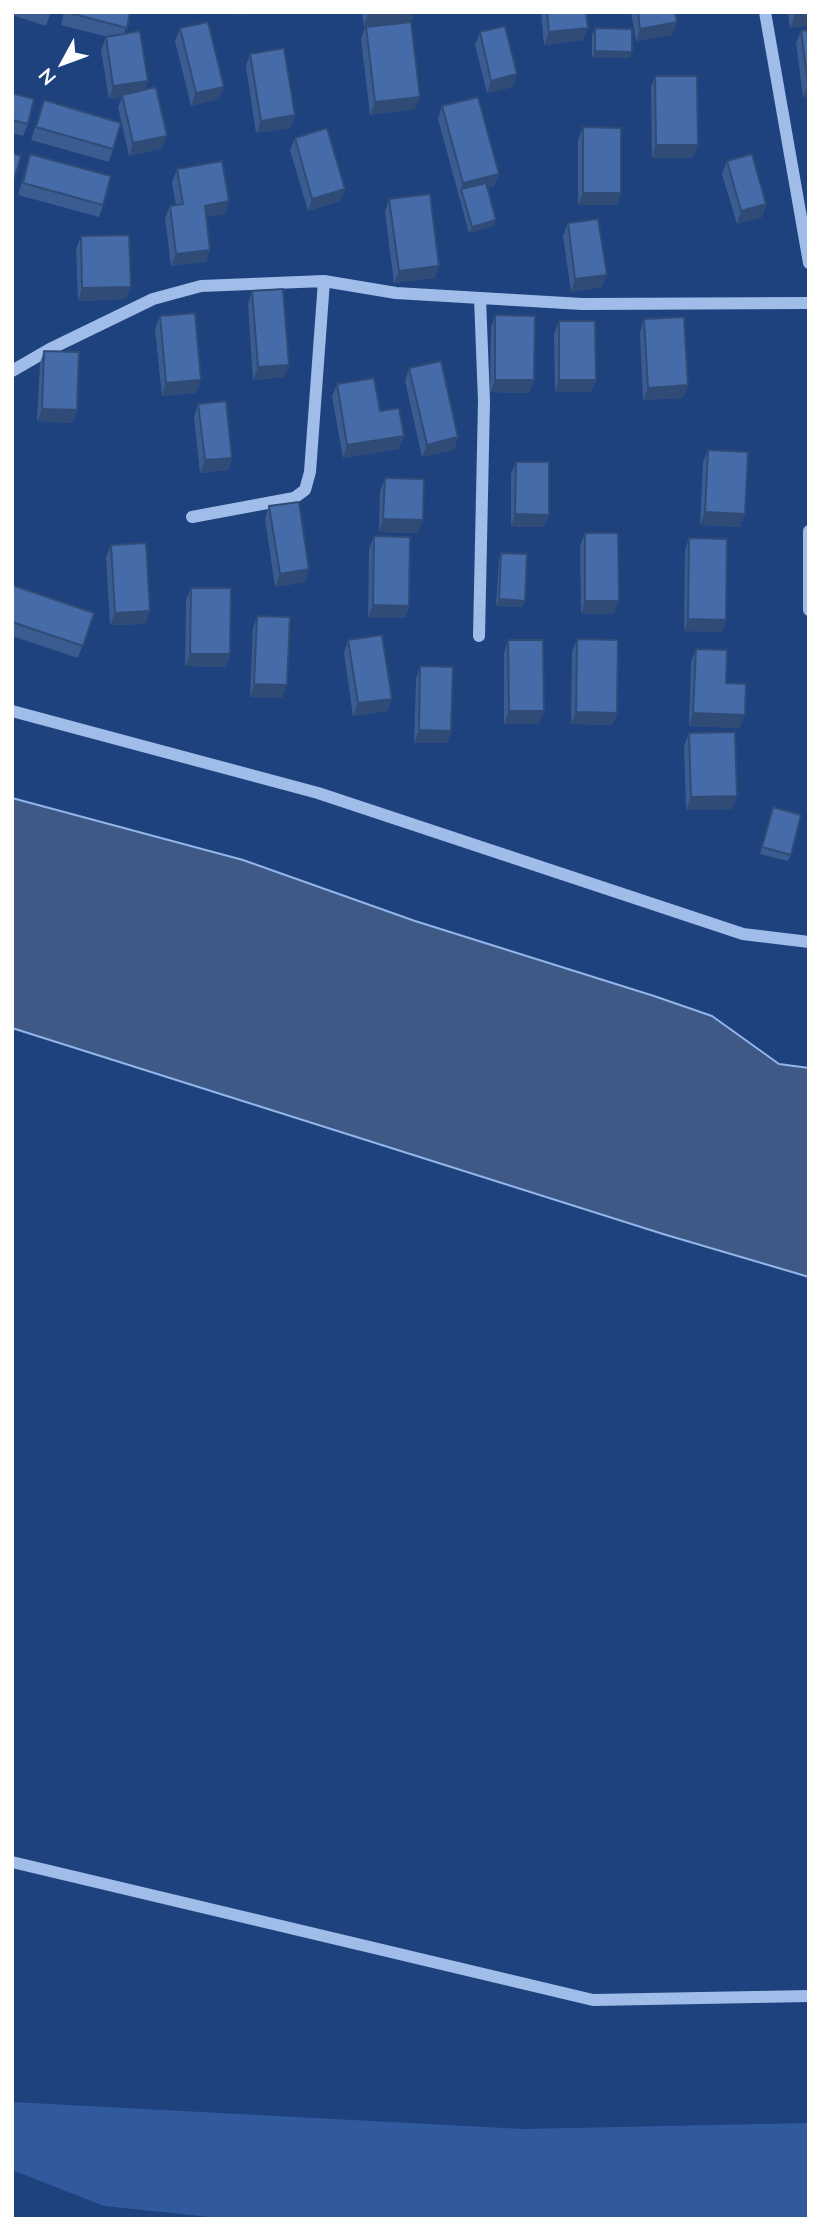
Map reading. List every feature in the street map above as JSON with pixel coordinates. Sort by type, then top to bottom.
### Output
[{"type":"street","points":[[765,12],[809,263]]},
{"type":"street","points":[[192,517],[294,498],[304,490],[310,472],[324,281]]},
{"type":"street","points":[[12,371],[50,349],[153,299],[201,286],[324,281],[396,293],[582,304],[809,303]]},
{"type":"street","points":[[479,636],[484,401],[480,298]]},
{"type":"street","points":[[809,531],[809,610]]},
{"type":"street","points":[[12,711],[318,793],[743,934],[809,942]]},
{"type":"street","points":[[12,1862],[593,2000],[809,1997]]},
{"type":"shaded area","points":[[12,798],[243,860],[415,921],[654,996],[712,1016],[779,1064],[809,1068],[809,1277],[663,1234],[12,1028]]},
{"type":"shaded area","points":[[12,2102],[523,2129],[809,2123],[809,2219],[229,2219],[104,2206],[12,2170]]},
{"type":"building","points":[[66,12],[130,12],[127,28]]},
{"type":"building","points":[[547,12],[586,12],[588,28],[549,32]]},
{"type":"building","points":[[638,12],[675,12],[677,22],[640,29]]},
{"type":"building","points":[[208,22],[224,87],[196,93],[180,28]]},
{"type":"building","points":[[411,22],[420,97],[375,102],[366,27]]},
{"type":"building","points":[[505,26],[517,74],[491,81],[480,32]]},
{"type":"building","points":[[595,28],[632,29],[632,52],[595,51]]},
{"type":"building","points":[[809,30],[809,84],[808,84],[801,31]]},
{"type":"building","points":[[140,31],[148,81],[113,86],[106,37]]},
{"type":"building","points":[[284,48],[295,115],[261,121],[250,54]]},
{"type":"building","points":[[655,76],[697,76],[698,145],[656,145]]},
{"type":"building","points":[[156,87],[167,136],[133,143],[122,95]]},
{"type":"building","points":[[12,93],[34,99],[28,124],[12,120]]},
{"type":"building","points":[[478,97],[499,174],[463,183],[442,106]]},
{"type":"building","points":[[44,100],[121,123],[113,149],[36,127]]},
{"type":"building","points":[[583,127],[621,128],[621,193],[583,193]]},
{"type":"building","points":[[327,128],[345,189],[312,199],[295,138]]},
{"type":"building","points":[[12,153],[21,156],[13,183],[12,183]]},
{"type":"building","points":[[30,154],[111,176],[103,205],[23,183]]},
{"type":"building","points":[[752,154],[766,204],[741,211],[727,161]]},
{"type":"building","points":[[222,161],[229,201],[205,206],[210,250],[176,254],[170,206],[183,204],[177,169]]},
{"type":"building","points":[[486,183],[496,220],[472,227],[461,189]]},
{"type":"building","points":[[430,194],[439,266],[399,271],[389,199]]},
{"type":"building","points":[[598,219],[607,275],[575,279],[568,223]]},
{"type":"building","points":[[129,235],[131,287],[82,288],[81,236]]},
{"type":"building","points":[[283,289],[289,365],[258,367],[252,291]]},
{"type":"building","points":[[195,313],[201,380],[166,383],[160,316]]},
{"type":"building","points":[[495,315],[535,316],[534,380],[495,380]]},
{"type":"building","points":[[684,317],[688,385],[648,388],[644,319]]},
{"type":"building","points":[[559,321],[595,321],[596,380],[559,380]]},
{"type":"building","points":[[44,351],[79,352],[77,410],[42,409]]},
{"type":"building","points":[[441,361],[458,437],[427,445],[409,368]]},
{"type":"building","points":[[374,378],[380,411],[399,408],[404,436],[347,445],[337,384]]},
{"type":"building","points":[[226,401],[232,458],[205,460],[198,404]]},
{"type":"building","points":[[708,450],[748,452],[745,514],[705,512]]},
{"type":"building","points":[[516,462],[549,462],[549,515],[515,514]]},
{"type":"building","points":[[385,478],[424,479],[423,520],[383,519]]},
{"type":"building","points":[[299,502],[309,569],[280,574],[269,506]]},
{"type":"building","points":[[585,533],[618,533],[619,601],[585,601]]},
{"type":"building","points":[[374,536],[410,537],[409,606],[373,605]]},
{"type":"building","points":[[689,538],[727,539],[726,620],[688,619]]},
{"type":"building","points":[[146,543],[150,611],[115,613],[111,545]]},
{"type":"building","points":[[501,553],[527,554],[525,601],[499,599]]},
{"type":"building","points":[[12,585],[94,613],[83,646],[12,622]]},
{"type":"building","points":[[191,588],[231,588],[230,654],[190,654]]},
{"type":"building","points":[[257,616],[290,617],[287,685],[254,684]]},
{"type":"building","points":[[382,635],[392,699],[358,703],[348,640]]},
{"type":"building","points":[[577,639],[618,640],[617,713],[576,712]]},
{"type":"building","points":[[508,640],[543,640],[544,711],[509,711]]},
{"type":"building","points":[[696,649],[727,650],[726,683],[746,684],[745,715],[693,713]]},
{"type":"building","points":[[420,666],[453,667],[451,731],[419,730]]},
{"type":"building","points":[[735,732],[737,796],[691,797],[689,733]]},
{"type":"building","points":[[773,807],[801,815],[791,855],[762,847]]}]
